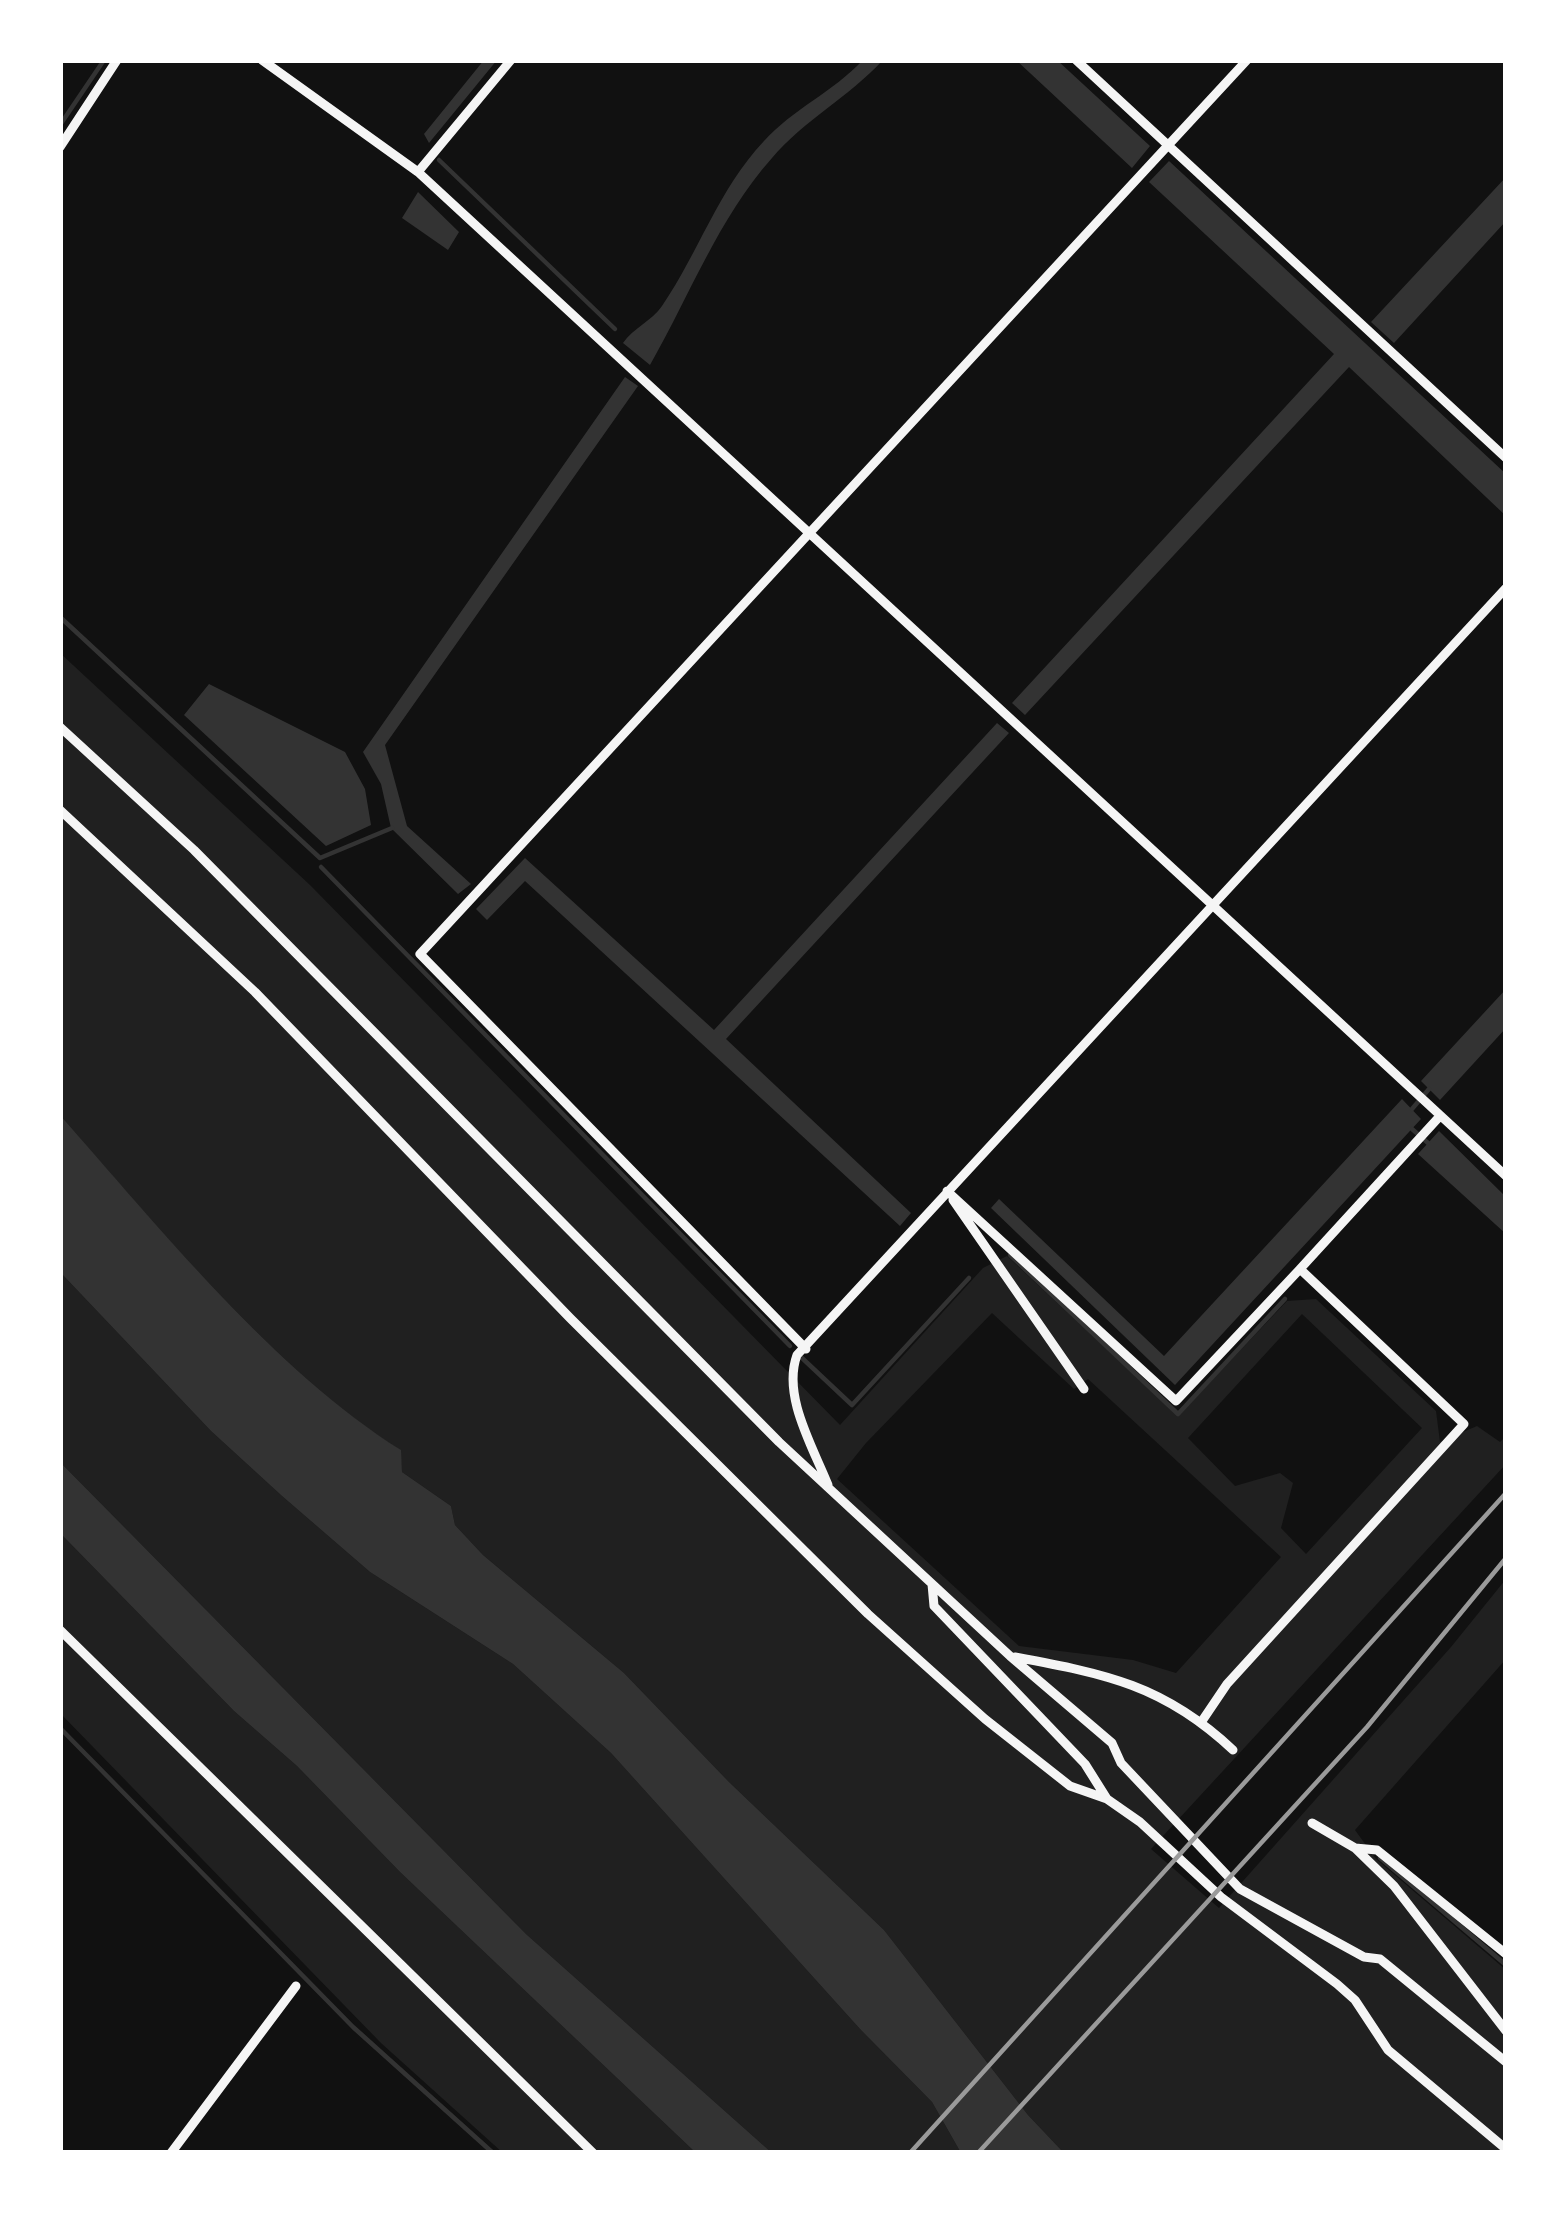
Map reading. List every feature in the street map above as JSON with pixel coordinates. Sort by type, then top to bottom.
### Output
[{"type":"street","points":[[60,147],[117,60]]},
{"type":"street","points":[[262,60],[418,172],[1506,1176]]},
{"type":"street","points":[[418,172],[512,60]]},
{"type":"street","points":[[1076,60],[1506,458]]},
{"type":"street","points":[[806,1349],[420,954],[1247,60]]},
{"type":"street","points":[[830,1490],[794,1395],[797,1355],[1506,588]]},
{"type":"street","points":[[60,727],[194,850],[830,1490],[1112,1743],[1121,1763],[1240,1889],[1364,1957],[1380,1958],[1506,2062]]},
{"type":"street","points":[[60,810],[256,992],[570,1318],[868,1614],[985,1719],[1070,1786],[1107,1799],[1141,1822],[1220,1897],[1337,1984],[1355,2000],[1388,2050],[1506,2150]]},
{"type":"street","points":[[947,1191],[1176,1401],[1440,1116]]},
{"type":"street","points":[[947,1191],[1084,1389]]},
{"type":"street","points":[[1202,1721],[1226,1684],[1464,1424],[1300,1269]]},
{"type":"street","points":[[932,1584],[934,1606],[1084,1764],[1107,1799]]},
{"type":"street","points":[[60,1630],[592,2153]]},
{"type":"street","points":[[1010,1656],[1092,1671],[1160,1695],[1202,1721],[1233,1750]]},
{"type":"street","points":[[1312,1822],[1355,1848],[1394,1886],[1506,2030]]},
{"type":"street","points":[[1355,1848],[1377,1850],[1506,1954]]},
{"type":"street","points":[[171,2153],[296,1986]]},
{"type":"shaded area","points":[[484,60],[497,60],[429,143],[424,134]]},
{"type":"shaded area","points":[[863,60],[883,60],[784,145],[753,182],[720,232],[650,365],[623,343],[662,306],[734,180],[775,130]]},
{"type":"shaded area","points":[[1016,60],[1057,60],[1150,146],[1132,168]]},
{"type":"shaded area","points":[[1169,161],[1506,474],[1506,516],[1349,367],[1025,715],[1012,703],[1334,354],[1149,182]]},
{"type":"shaded area","points":[[1506,177],[1506,221],[1394,343],[1371,322]]},
{"type":"shaded area","points":[[418,192],[459,232],[448,250],[402,218]]},
{"type":"shaded area","points":[[625,377],[638,386],[385,745],[407,826],[471,884],[458,894],[391,828],[381,784],[363,752]]},
{"type":"shaded area","points":[[60,653],[310,885],[840,1425],[983,1268],[1007,1256],[1178,1416],[1287,1301],[1316,1299],[1436,1411],[1440,1442],[1477,1426],[1500,1442],[1506,1436],[1506,1464],[1151,1849],[1219,1908],[1506,1579],[1506,1659],[1355,1830],[1376,1859],[1506,1970],[1506,2153],[1064,2153],[1028,2115],[884,1930],[729,1782],[624,1673],[483,1555],[455,1525],[451,1506],[402,1472],[400,1450],[308,1380],[264,1339],[60,1115]],"holes":[[[992,1313],[1074,1389],[1088,1379],[1281,1557],[1176,1673],[1133,1660],[1019,1646],[837,1479]],[[1302,1314],[1422,1428],[1306,1554],[1281,1528],[1293,1483],[1280,1473],[1235,1486],[1188,1438]]]},
{"type":"shaded area","points":[[209,684],[345,752],[365,789],[371,825],[326,846],[184,715]]},
{"type":"shaded area","points":[[997,723],[1009,733],[726,1039],[911,1213],[900,1226],[525,881],[487,920],[476,909],[525,858],[714,1030]]},
{"type":"shaded area","points":[[1506,989],[1506,1028],[1440,1100],[1421,1081]]},
{"type":"shaded area","points":[[1402,1099],[1421,1119],[1175,1385],[991,1208],[999,1199],[1164,1356]]},
{"type":"shaded area","points":[[60,1115],[264,1339],[308,1380],[401,1450],[402,1472],[451,1506],[455,1525],[483,1555],[624,1673],[729,1782],[884,1930],[1028,2115],[1064,2153],[961,2153],[932,2102],[611,1753],[513,1664],[370,1572],[211,1431],[60,1272]]},
{"type":"shaded area","points":[[1439,1131],[1506,1197],[1506,1234],[1418,1154]]},
{"type":"shaded area","points":[[60,1272],[211,1431],[282,1496],[370,1572],[513,1664],[611,1753],[932,2102],[961,2153],[772,2153],[526,1934],[60,1462]]},
{"type":"shaded area","points":[[60,1462],[526,1934],[772,2153],[696,2153],[400,1872],[297,1766],[234,1711],[60,1533]]},
{"type":"shaded area","points":[[60,1533],[234,1711],[297,1766],[400,1872],[696,2153],[503,2153],[381,2043],[60,1713]]},
{"type":"waterway","points":[[60,125],[104,60]]},
{"type":"waterway","points":[[439,160],[615,329]]},
{"type":"waterway","points":[[60,617],[320,858],[392,828]]},
{"type":"waterway","points":[[321,867],[790,1346]]},
{"type":"waterway","points":[[1412,1109],[1429,1089]]},
{"type":"waterway","points":[[1412,1129],[1428,1143]]},
{"type":"waterway","points":[[1010,1255],[1178,1414],[1285,1299]]},
{"type":"waterway","points":[[802,1358],[852,1405],[969,1278]]},
{"type":"waterway","points":[[60,1728],[353,2027],[493,2153]]},
{"type":"waterway","points":[[1380,1858],[1506,1965]]},
{"type":"railway","points":[[910,2153],[1506,1493]]},
{"type":"railway","points":[[978,2153],[1367,1727],[1506,1558]]}]
